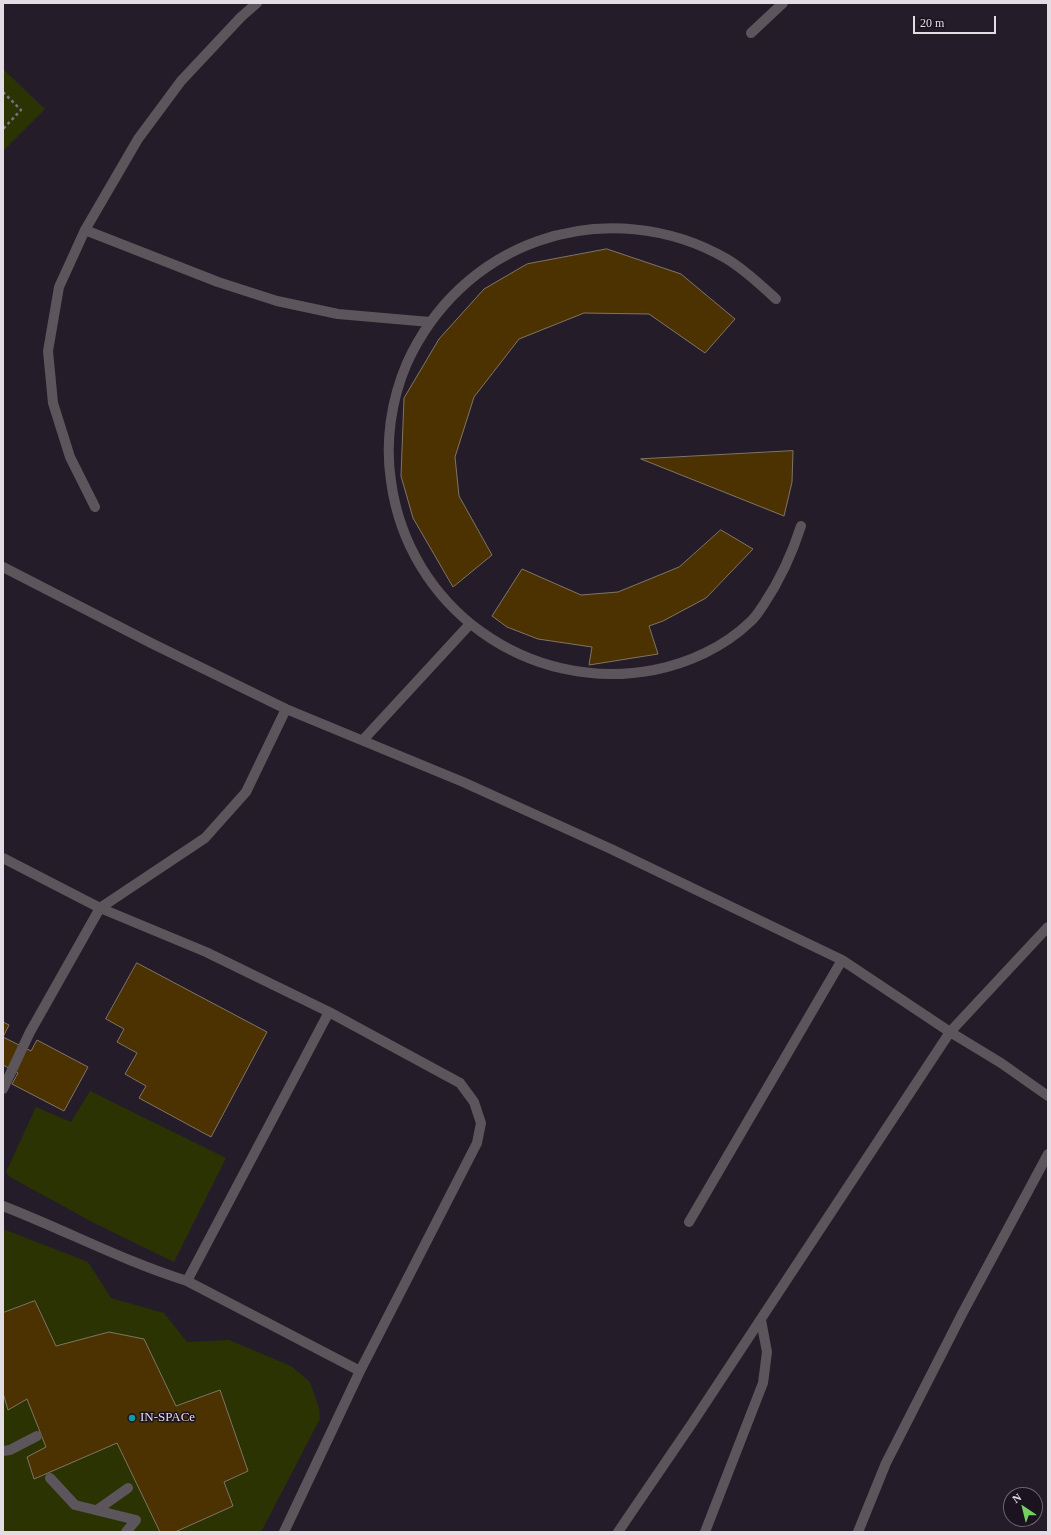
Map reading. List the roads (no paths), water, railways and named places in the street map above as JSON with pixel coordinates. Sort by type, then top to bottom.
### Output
[{"type":"street","points":[[95,507],[70,457],[53,403],[48,351],[59,287],[85,230],[138,139],[181,81],[241,17],[257,3]]},
{"type":"street","points":[[751,33],[784,3]]},
{"type":"street","points":[[85,230],[218,282],[277,301],[338,314],[430,322]]},
{"type":"street","points":[[776,299],[754,278],[729,260],[702,246],[673,236],[644,230],[582,230],[552,236],[524,246],[497,260],[460,288],[430,322],[414,348],[401,376],[393,406],[389,436],[390,474],[393,496],[401,526],[412,554],[428,580],[447,603],[470,624],[494,642],[521,656],[550,666],[580,672],[610,674],[641,672],[671,666],[700,656],[726,642],[753,620],[774,589],[794,549],[801,526]]},
{"type":"street","points":[[3,567],[151,643],[286,709],[463,782],[611,849],[842,960],[950,1032],[1001,1063],[1045,1094]]},
{"type":"street","points":[[363,740],[470,624]]},
{"type":"street","points":[[3,1089],[30,1032],[100,908],[205,838],[246,792],[286,709]]},
{"type":"street","points":[[3,858],[100,908],[206,952],[329,1012],[460,1083],[474,1102],[481,1123],[477,1143],[360,1371],[284,1532]]},
{"type":"street","points":[[618,1532],[694,1422],[950,1032],[1048,927]]},
{"type":"street","points":[[689,1222],[842,960]]},
{"type":"street","points":[[187,1281],[329,1012]]},
{"type":"street","points":[[858,1532],[886,1463],[962,1314],[1048,1154]]},
{"type":"street","points":[[3,1206],[125,1259],[160,1273],[187,1281],[360,1371]]},
{"type":"street","points":[[705,1532],[764,1384],[767,1352],[760,1320]]},
{"type":"street","points":[[3,1451],[10,1450],[37,1436]]},
{"type":"street","points":[[50,1478],[75,1505],[136,1520],[126,1532]]},
{"type":"street","points":[[97,1510],[128,1488]]},
{"type":"place","name":"IN-SPACe","points":[[132,1418]]}]
